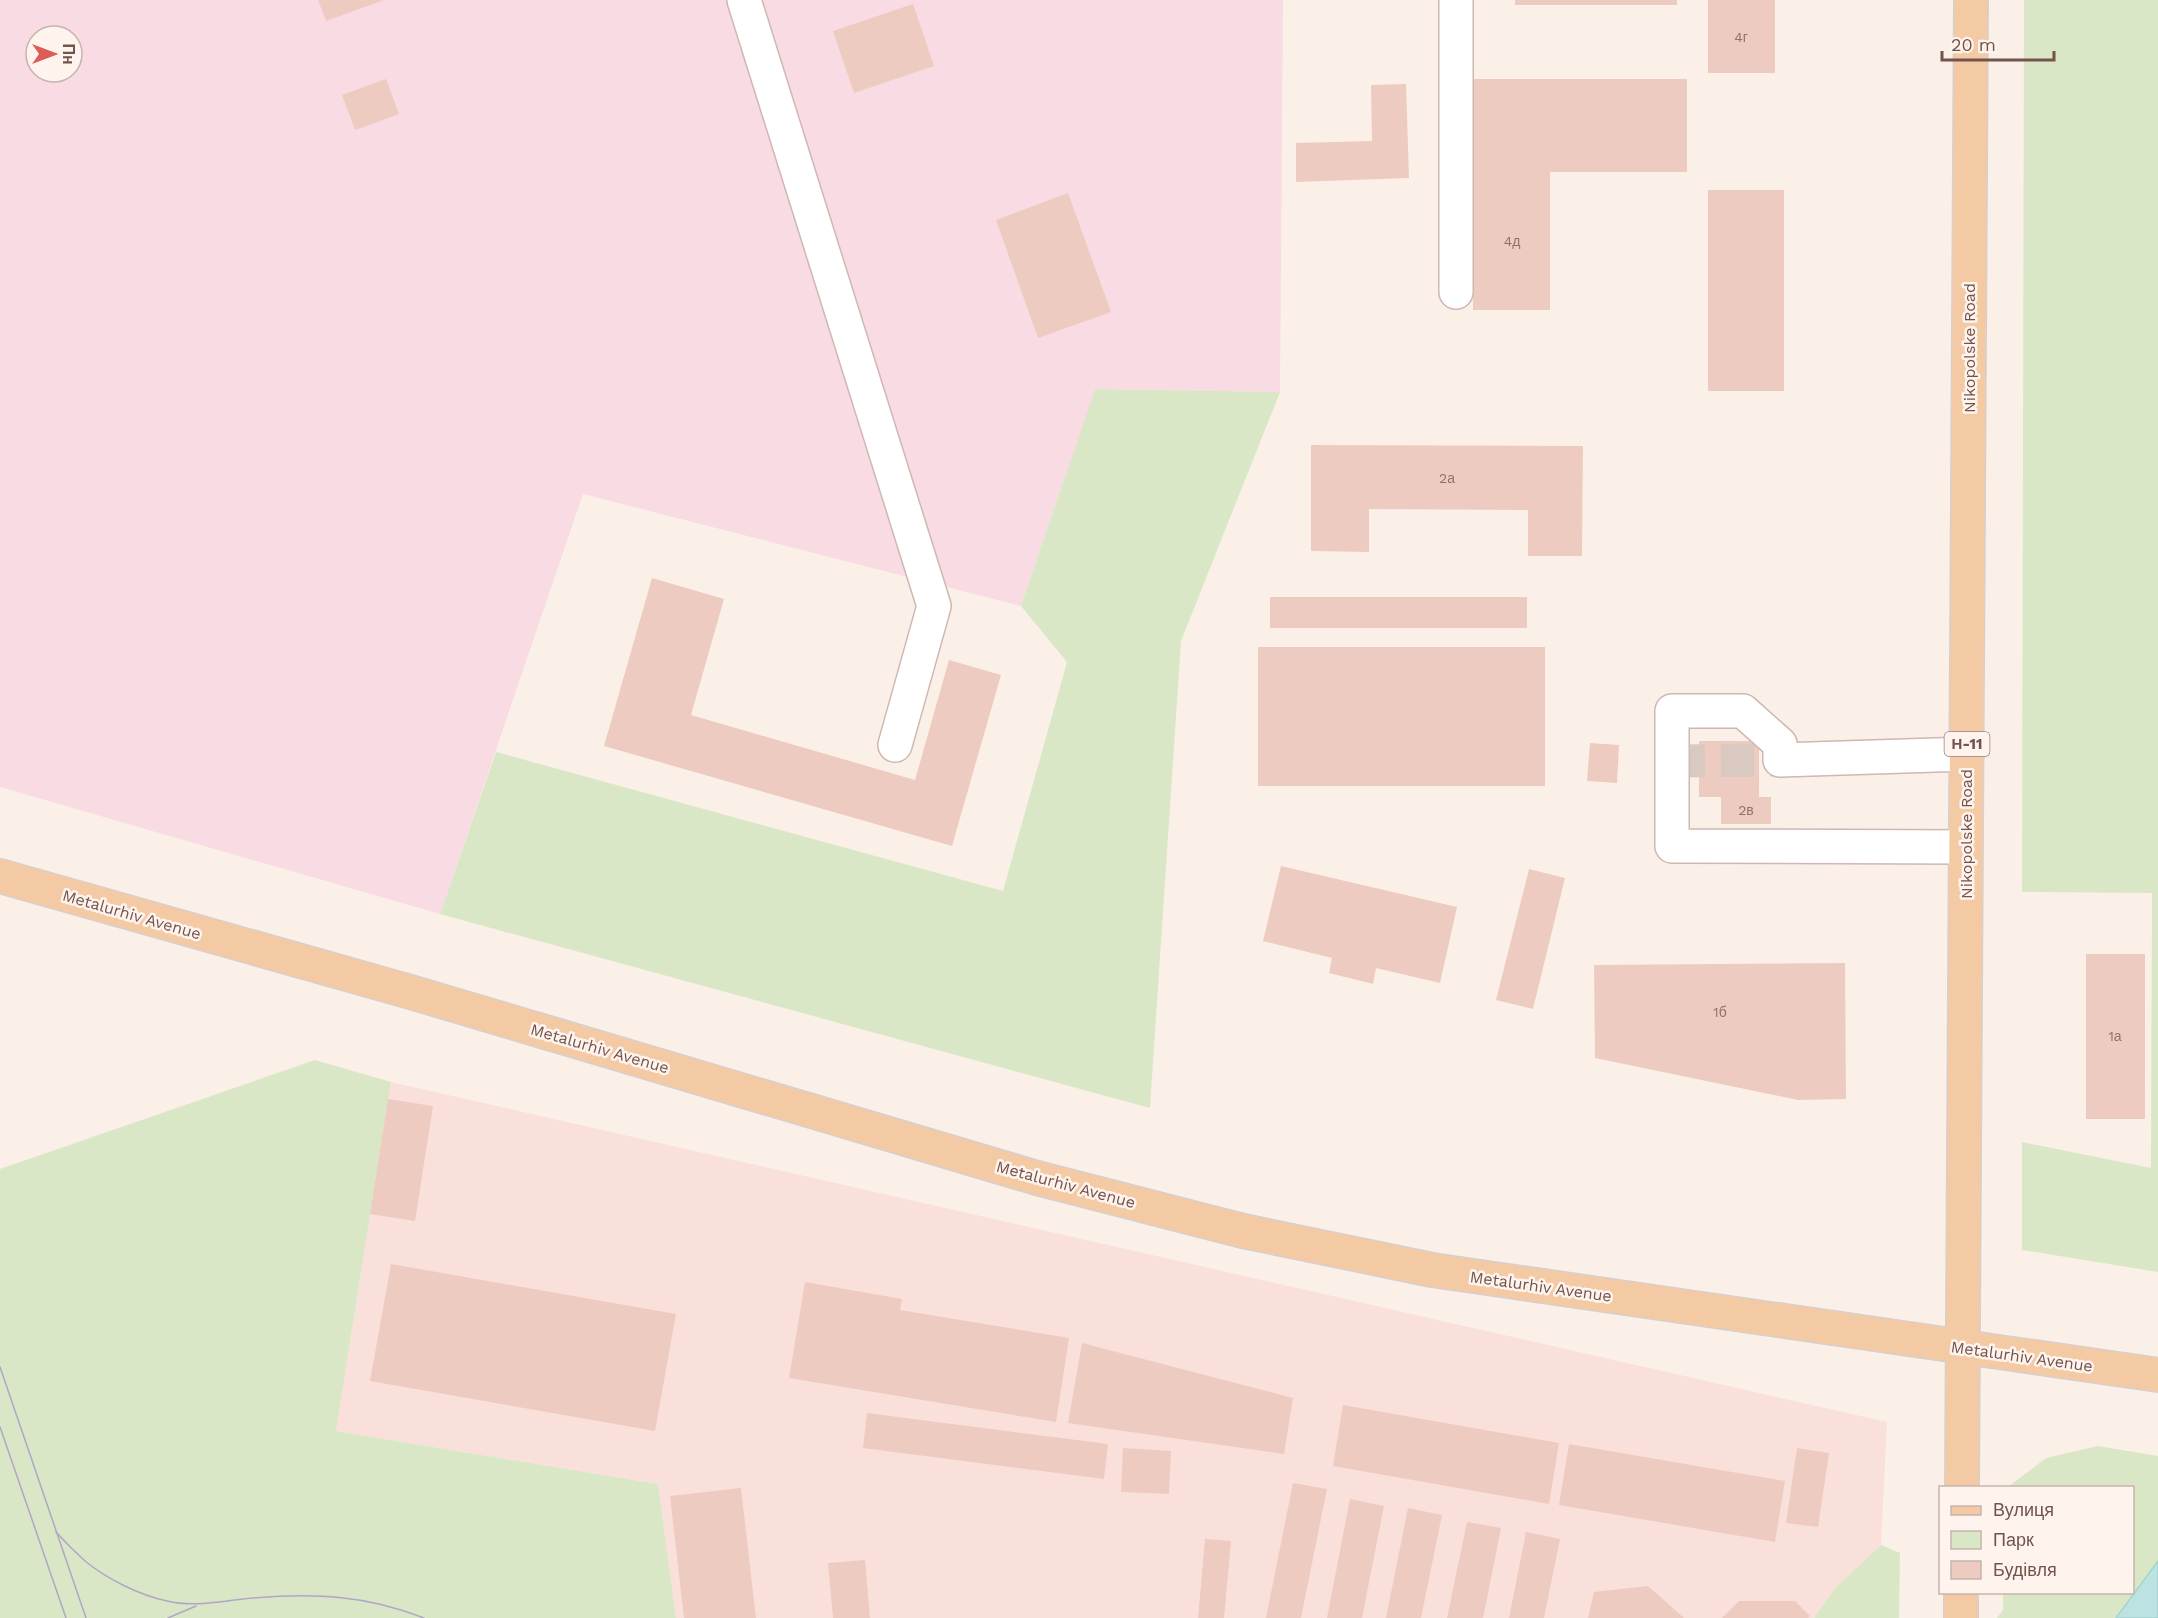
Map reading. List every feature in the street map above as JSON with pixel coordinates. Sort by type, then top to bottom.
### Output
[{"type":"main road","name":"Nikopolske Road","points":[[1962,1486],[1971,0]]},
{"type":"main road","name":"Metalurhiv Avenue","points":[[0,876],[425,996],[1037,1178],[1243,1232],[1432,1270],[2158,1375]]},
{"type":"main road","points":[[1961,1594],[1961,1618]]},
{"type":"lane","points":[[744,0],[934,606],[895,745]]},
{"type":"lane","points":[[1456,0],[1456,292]]},
{"type":"lane","points":[[1966,847],[1672,846],[1672,711],[1743,711],[1780,744],[1780,760],[1967,754]]},
{"type":"shaded area","points":[[0,0],[1283,0],[1280,392],[1095,389],[1021,606],[583,494],[440,914],[0,787]]},
{"type":"shaded area","points":[[391,1082],[1887,1422],[1881,1545],[1835,1588],[1814,1618],[676,1618],[658,1484],[336,1431]]},
{"type":"green space","points":[[2024,0],[2158,0],[2158,1272],[2022,1250],[2022,1142],[2151,1168],[2152,893],[2022,892]]},
{"type":"green space","points":[[1095,389],[1280,392],[1181,641],[1150,1108],[440,914],[496,752],[1003,891],[1067,662],[1021,606]]},
{"type":"green space","points":[[315,1060],[391,1082],[336,1431],[658,1484],[676,1618],[0,1618],[0,1169]]},
{"type":"green space","points":[[2098,1446],[2158,1456],[2158,1561],[2134,1594],[2134,1486],[2009,1486],[2046,1458]]},
{"type":"green space","points":[[1881,1545],[1900,1553],[1899,1618],[1814,1618],[1835,1588]]},
{"type":"green space","points":[[2003,1594],[2134,1594],[2116,1618],[1997,1618],[2003,1610]]},
{"type":"water","points":[[2158,1561],[2158,1618],[2116,1618]]},
{"type":"building","points":[[318,0],[384,0],[326,21]]},
{"type":"building","points":[[1515,0],[1677,0],[1677,5],[1515,5]]},
{"type":"building","points":[[1708,0],[1775,0],[1775,73],[1708,73]]},
{"type":"building","points":[[913,4],[934,66],[854,93],[833,31]]},
{"type":"building","points":[[386,79],[399,114],[355,130],[342,95]]},
{"type":"building","points":[[1473,79],[1687,79],[1687,172],[1550,172],[1550,310],[1473,310]]},
{"type":"building","points":[[1406,84],[1409,178],[1296,182],[1296,143],[1372,141],[1371,85]]},
{"type":"building","points":[[1708,190],[1784,190],[1784,391],[1708,391]]},
{"type":"building","points":[[1068,193],[1111,312],[1038,338],[996,220]]},
{"type":"building","points":[[1311,445],[1583,446],[1582,556],[1528,556],[1528,510],[1369,509],[1369,552],[1311,551]]},
{"type":"building","points":[[652,578],[724,599],[691,715],[915,780],[949,660],[1001,675],[952,846],[604,746]]},
{"type":"building","points":[[1270,597],[1527,597],[1527,628],[1270,628]]},
{"type":"building","points":[[1258,647],[1545,647],[1545,786],[1258,786]]},
{"type":"building","points":[[1699,741],[1759,741],[1759,797],[1771,797],[1771,824],[1721,824],[1721,797],[1699,797]]},
{"type":"building","points":[[1590,743],[1619,745],[1617,783],[1587,781]]},
{"type":"building","points":[[1281,866],[1457,907],[1440,983],[1376,968],[1373,984],[1329,973],[1332,958],[1263,941]]},
{"type":"building","points":[[1529,869],[1565,878],[1533,1009],[1496,1000]]},
{"type":"building","points":[[2086,954],[2145,954],[2145,1119],[2086,1119]]},
{"type":"building","points":[[1845,963],[1846,1099],[1798,1100],[1595,1058],[1594,965]]},
{"type":"building","points":[[388,1099],[433,1106],[415,1221],[370,1214]]},
{"type":"building","points":[[391,1264],[676,1314],[655,1431],[370,1381]]},
{"type":"building","points":[[805,1282],[902,1299],[900,1310],[1069,1338],[1056,1422],[789,1378]]},
{"type":"building","points":[[1082,1343],[1293,1398],[1284,1454],[1068,1423]]},
{"type":"building","points":[[1343,1405],[1559,1443],[1549,1504],[1333,1466]]},
{"type":"building","points":[[867,1413],[1108,1444],[1104,1479],[863,1448]]},
{"type":"building","points":[[1569,1444],[1785,1481],[1775,1542],[1559,1505]]},
{"type":"building","points":[[1123,1448],[1171,1451],[1169,1494],[1121,1492]]},
{"type":"building","points":[[1797,1448],[1829,1453],[1818,1527],[1786,1523]]},
{"type":"building","points":[[1293,1483],[1327,1489],[1301,1618],[1266,1618]]},
{"type":"building","points":[[741,1488],[756,1618],[684,1618],[670,1496]]},
{"type":"building","points":[[1350,1499],[1384,1506],[1362,1618],[1327,1618]]},
{"type":"building","points":[[1408,1508],[1442,1515],[1421,1618],[1386,1618]]},
{"type":"building","points":[[1467,1522],[1501,1528],[1483,1618],[1447,1618]]},
{"type":"building","points":[[1526,1532],[1560,1539],[1544,1618],[1509,1618]]},
{"type":"building","points":[[1205,1539],[1231,1541],[1224,1618],[1198,1618]]},
{"type":"building","points":[[865,1560],[870,1618],[833,1618],[828,1563]]},
{"type":"building","points":[[1648,1586],[1684,1618],[1588,1618],[1594,1592]]},
{"type":"building","points":[[1739,1601],[1795,1601],[1810,1616],[1808,1618],[1722,1618]]},
{"type":"tunnel","points":[[1672,761],[1780,760]]},
{"type":"tram line","points":[[0,1367],[86,1618]]},
{"type":"tram line","points":[[0,1427],[66,1618]]},
{"type":"tram line","points":[[56,1532],[85,1561],[103,1574],[124,1586],[167,1601],[199,1604],[276,1596],[319,1596],[381,1604],[424,1618]]},
{"type":"tram line","points":[[168,1618],[196,1606]]}]
